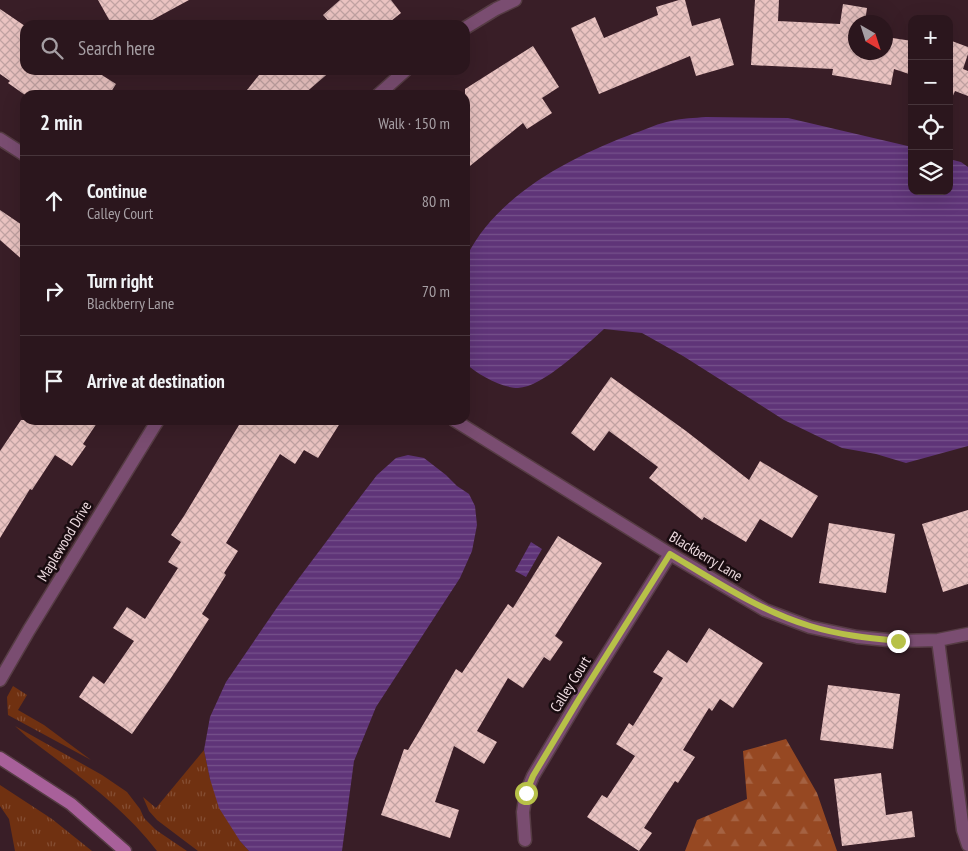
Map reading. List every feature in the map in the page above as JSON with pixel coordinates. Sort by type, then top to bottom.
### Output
[{"type":"street","points":[[470,25],[515,0]]},
{"type":"street","points":[[384,90],[400,75]]},
{"type":"street","points":[[0,139],[20,152]]},
{"type":"street","name":"Maplewood Drive","points":[[0,680],[155,425]]},
{"type":"street","name":"Blackberry Lane","points":[[462,425],[670,554],[765,610],[810,626],[857,637],[882,640],[938,640],[968,634]]},
{"type":"street","name":"Calley Court","points":[[525,840],[523,812],[526,793],[533,776],[670,554]]},
{"type":"street","points":[[938,640],[962,830],[968,845]]},
{"type":"street","points":[[0,758],[71,804],[125,851]]},
{"type":"green space","points":[[13,686],[27,695],[18,710],[44,725],[91,760],[8,715],[7,697]]},
{"type":"green space","points":[[15,726],[102,775],[127,792],[140,809],[144,818],[156,830],[187,851],[157,851],[113,804]]},
{"type":"green space","points":[[786,739],[817,793],[837,851],[685,851],[697,820],[747,799],[743,751]]},
{"type":"green space","points":[[204,750],[210,779],[240,841],[249,851],[198,851],[157,820],[149,811],[143,797],[156,808]]},
{"type":"green space","points":[[0,785],[52,819],[92,851],[15,851],[9,819],[0,806]]},
{"type":"shaded area","points":[[706,117],[788,118],[908,146],[908,195],[953,195],[953,160],[961,162],[968,167],[968,446],[906,463],[876,454],[842,448],[784,420],[683,356],[642,333],[604,329],[551,373],[528,386],[518,388],[504,386],[490,380],[470,367],[470,251],[478,237],[495,216],[515,198],[561,166],[611,142],[662,123],[680,119]]},
{"type":"shaded area","points":[[408,455],[424,458],[469,494],[475,506],[477,525],[472,551],[460,578],[376,707],[354,761],[342,851],[249,851],[240,841],[219,808],[210,779],[204,750],[210,717],[226,682],[278,606],[341,522],[377,475],[396,458]]},
{"type":"shaded area","points":[[531,542],[542,549],[526,577],[515,571]]},
{"type":"building","points":[[98,0],[189,0],[152,20],[109,20]]},
{"type":"building","points":[[340,0],[391,0],[401,13],[392,20],[328,20],[323,15]]},
{"type":"building","points":[[685,0],[692,26],[720,18],[734,65],[696,76],[690,56],[599,94],[571,28],[595,17],[604,38],[658,15],[656,7]]},
{"type":"building","points":[[755,0],[779,0],[778,21],[840,24],[843,4],[867,8],[866,15],[848,15],[848,60],[893,60],[893,38],[908,40],[908,74],[894,69],[891,85],[832,75],[833,69],[751,65]]},
{"type":"building","points":[[0,9],[20,23],[20,75],[102,75],[116,84],[112,90],[20,91],[8,83],[10,81],[0,74]]},
{"type":"building","points":[[953,41],[968,47],[968,54],[963,69],[968,71],[968,96],[955,91],[953,96]]},
{"type":"building","points":[[533,46],[559,87],[542,98],[552,113],[527,129],[523,123],[470,166],[470,90],[465,89]]},
{"type":"building","points":[[259,75],[326,75],[309,90],[247,90]]},
{"type":"building","points":[[0,210],[20,224],[20,258],[0,240]]},
{"type":"building","points":[[611,377],[686,431],[749,480],[760,461],[818,496],[792,538],[760,519],[746,542],[704,517],[702,520],[649,478],[658,467],[609,431],[594,451],[571,433]]},
{"type":"building","points":[[20,421],[20,425],[96,425],[83,444],[86,446],[72,466],[55,455],[32,490],[30,489],[0,538],[0,451]]},
{"type":"building","points":[[239,425],[339,425],[318,458],[304,450],[295,464],[280,454],[226,543],[238,551],[202,614],[209,619],[132,734],[79,697],[93,676],[104,684],[134,641],[113,628],[127,607],[145,619],[178,568],[168,562],[181,542],[171,535]]},
{"type":"building","points":[[968,510],[968,584],[943,592],[922,524]]},
{"type":"building","points":[[829,523],[895,534],[886,593],[819,583]]},
{"type":"building","points":[[558,536],[602,563],[555,636],[563,642],[550,661],[544,657],[523,688],[508,678],[477,731],[497,742],[484,764],[454,746],[435,802],[459,810],[450,838],[381,815],[404,749],[408,750],[456,669],[462,673],[508,604],[513,608]]},
{"type":"building","points":[[709,628],[763,663],[733,708],[720,699],[712,711],[709,708],[683,750],[695,757],[678,783],[675,781],[644,828],[652,833],[639,851],[587,817],[602,795],[607,798],[635,756],[616,744],[629,723],[633,726],[663,678],[653,672],[668,650],[687,663]]},
{"type":"building","points":[[828,685],[900,694],[893,749],[820,740]]},
{"type":"building","points":[[881,773],[886,815],[912,811],[915,837],[842,846],[834,779]]},
{"type":"route","points":[[526,793],[533,776],[579,699],[670,554],[765,610],[810,626],[857,637],[898,641]]}]
